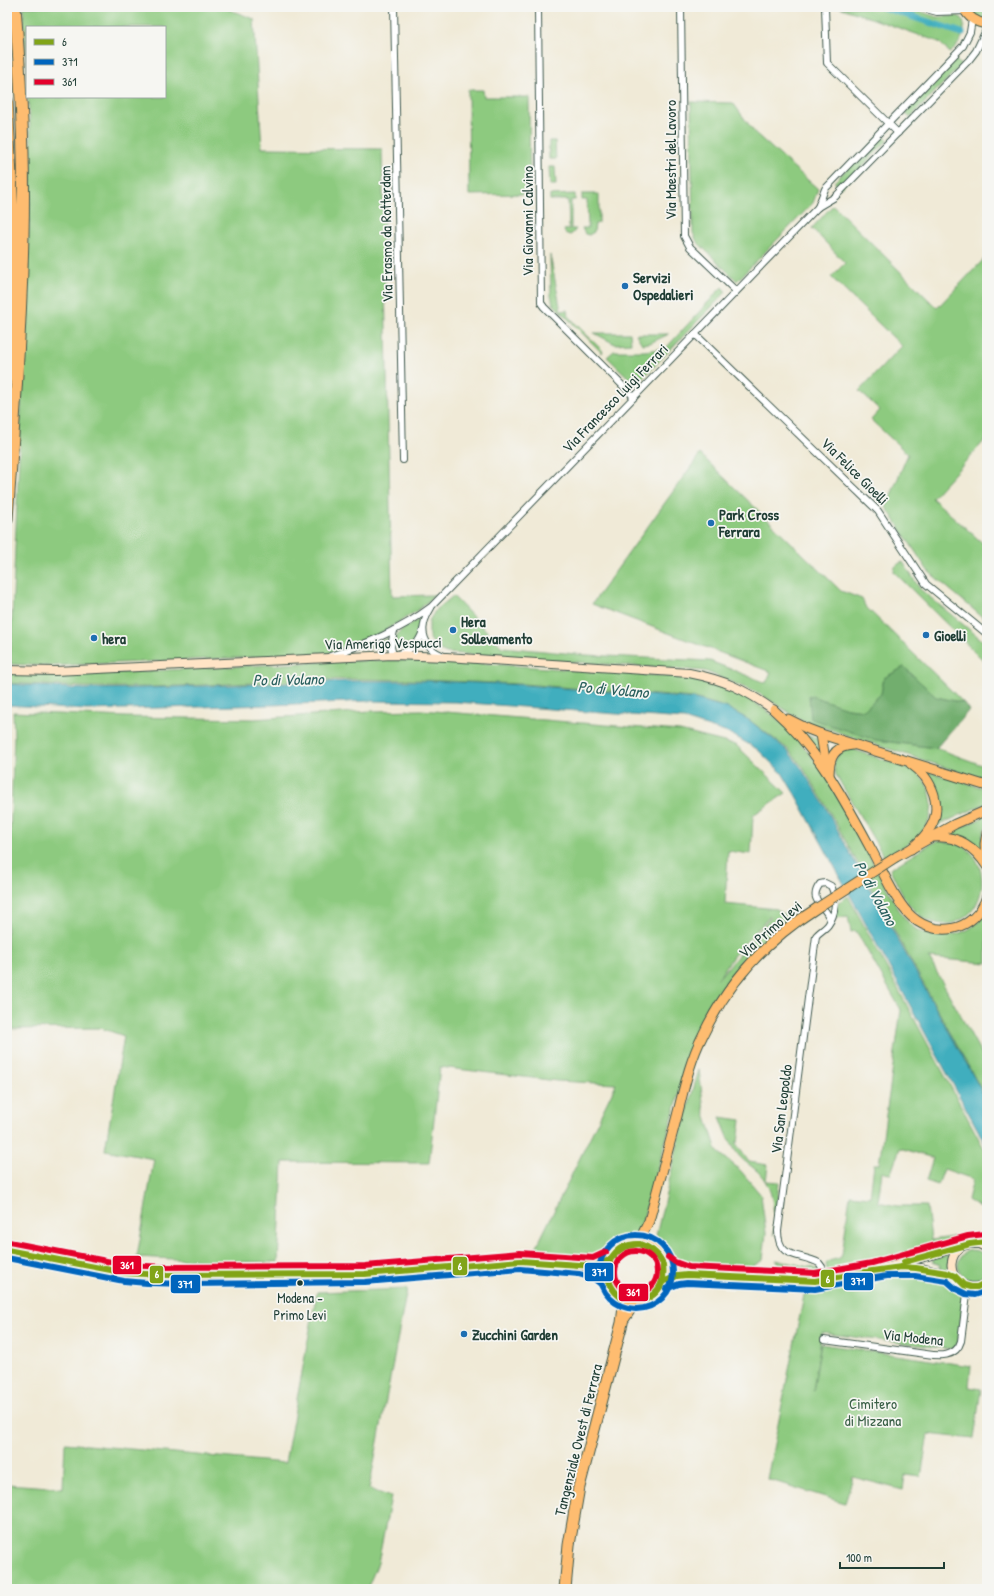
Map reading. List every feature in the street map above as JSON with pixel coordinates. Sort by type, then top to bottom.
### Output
[{"type":"highway","points":[[7,519],[17,374],[23,234],[21,78],[15,7]]},
{"type":"highway","points":[[7,101],[14,233],[7,378]]},
{"type":"highway","points":[[619,1296],[624,1307],[622,1322]]},
{"type":"highway","points":[[622,1322],[630,1309],[640,1301]]},
{"type":"highway","name":"Tangenziale Ovest di Ferrara","points":[[564,1589],[572,1523],[579,1486],[622,1322]]},
{"type":"main road","points":[[964,9],[972,19],[977,22],[987,24]]},
{"type":"main road","name":"Via Amerigo Vespucci","points":[[7,670],[54,671],[393,655],[446,656],[688,673],[714,678],[731,684],[747,692],[774,710]]},
{"type":"main road","points":[[774,710],[798,725],[821,734],[987,786]]},
{"type":"main road","points":[[774,710],[791,725],[829,775],[900,902],[907,912],[916,920],[926,926],[937,929],[948,929],[960,926],[969,922],[978,914],[987,896]]},
{"type":"main road","points":[[821,734],[824,760],[829,775]]},
{"type":"main road","points":[[829,775],[830,759],[834,753],[844,746],[856,744]]},
{"type":"main road","points":[[895,756],[910,763],[925,775],[930,783],[935,800],[936,809],[932,825],[928,832],[911,849]]},
{"type":"main road","name":"Via Primo Levi","points":[[649,1221],[689,1070],[700,1041],[729,990],[754,960],[787,929],[817,908],[896,857],[932,837],[987,810]]},
{"type":"main road","points":[[987,833],[985,844],[987,866]]},
{"type":"main road","points":[[932,837],[949,837],[968,844],[982,858],[987,866]]},
{"type":"main road","points":[[7,1250],[126,1273],[165,1275],[365,1274],[520,1261],[580,1266],[600,1265],[610,1259],[618,1250],[642,1235],[649,1221]]},
{"type":"main road","points":[[649,1221],[648,1238],[652,1249]]},
{"type":"main road","points":[[663,1282],[677,1276],[687,1275],[803,1281],[824,1280],[889,1267],[970,1244],[983,1243],[987,1248]]},
{"type":"main road","points":[[610,1259],[607,1271],[608,1280],[611,1288],[619,1296],[631,1301],[640,1301],[653,1296],[659,1290],[665,1273],[660,1256],[652,1249],[639,1244],[628,1244]]},
{"type":"main road","points":[[961,1247],[955,1254],[952,1261],[952,1269],[955,1276],[960,1283],[968,1286],[975,1287],[985,1285]]},
{"type":"main road","points":[[663,1263],[671,1269],[687,1275]]},
{"type":"main road","points":[[580,1266],[597,1271],[608,1280]]},
{"type":"main road","points":[[889,1267],[921,1268],[955,1276]]},
{"type":"street","name":"Via Erasmo da Rotterdam","points":[[394,7],[403,460]]},
{"type":"street","name":"Via Giovanni Calvino","points":[[538,7],[541,303],[544,308],[634,397]]},
{"type":"street","name":"Via Maestri del Lavoro","points":[[680,7],[684,236],[690,247],[736,291]]},
{"type":"street","points":[[825,7],[827,63],[898,133]]},
{"type":"street","points":[[919,7],[936,12],[964,9]]},
{"type":"street","name":"Via Francesco Luigi Ferrari","points":[[818,206],[825,189],[959,51],[968,40],[972,19]]},
{"type":"street","name":"Via Francesco Luigi Ferrari","points":[[324,658],[358,647],[394,630],[431,607],[818,206],[835,197],[969,60],[976,52],[987,28]]},
{"type":"street","points":[[959,51],[969,60]]},
{"type":"street","name":"Via Felice Gioelli","points":[[695,334],[878,511],[926,584],[987,634]]},
{"type":"street","name":"Via Francesco Luigi Ferrari","points":[[393,655],[400,654],[418,643],[423,630],[424,622],[431,607]]},
{"type":"street","points":[[393,655],[391,647],[394,630]]},
{"type":"street","points":[[423,630],[425,638],[432,650],[438,654],[446,656]]},
{"type":"street","name":"Via San Leopoldo","points":[[824,1280],[822,1267],[819,1263],[784,1251],[780,1244],[778,1231],[816,936],[828,925],[830,920],[835,905],[834,892],[831,886],[825,883],[820,884],[815,893],[815,897],[819,904],[828,912],[830,920]]},
{"type":"street","name":"Via Modena","points":[[824,1340],[926,1354],[950,1354],[958,1348],[961,1341],[968,1286]]},
{"type":"green space","points":[[23,7],[222,7],[254,19],[262,148],[382,149],[392,596],[435,595],[417,611],[375,636],[326,654],[47,666],[10,664],[32,158],[28,98],[166,98],[166,26],[26,26],[26,60]]},
{"type":"green space","points":[[839,7],[907,7],[937,17],[957,16],[962,18],[964,28],[960,41],[950,53],[939,42]]},
{"type":"green space","points":[[966,7],[987,7],[987,21],[980,20]]},
{"type":"green space","points":[[954,58],[961,65],[910,118],[903,111]]},
{"type":"green space","points":[[468,90],[483,90],[484,97],[529,97],[530,194],[469,195]]},
{"type":"green space","points":[[691,102],[733,103],[755,133],[818,189],[813,203],[737,281],[697,242],[693,233]]},
{"type":"green space","points":[[881,134],[888,140],[841,188],[834,182]]},
{"type":"green space","points":[[549,141],[555,141],[556,159],[549,159]]},
{"type":"green space","points":[[549,167],[555,167],[556,185],[550,185]]},
{"type":"green space","points":[[575,194],[575,200],[571,200],[571,229],[576,229],[570,235],[565,233],[564,230],[569,229],[568,200],[550,200],[550,195]]},
{"type":"green space","points":[[582,194],[599,194],[599,223],[595,224],[594,232],[589,235],[585,234],[582,228],[588,228],[587,200],[582,200]]},
{"type":"green space","points":[[833,205],[937,308],[987,256],[987,438],[932,498],[987,547],[987,621],[928,571],[886,507],[908,454],[871,420],[880,410],[859,391],[902,346],[831,277],[845,263],[812,228]]},
{"type":"green space","points":[[550,255],[561,311],[567,310],[568,316],[603,351],[602,353],[553,304],[551,295]]},
{"type":"green space","points":[[722,287],[726,292],[636,385],[607,357],[614,351],[644,351],[666,348]]},
{"type":"green space","points":[[594,333],[630,333],[631,343],[615,344]]},
{"type":"green space","points":[[636,334],[669,334],[650,343],[642,344]]},
{"type":"green space","name":"Park Cross Ferrara","points":[[700,454],[841,591],[862,599],[865,606],[964,703],[936,697],[904,667],[884,678],[881,694],[864,710],[847,708],[829,703],[876,740],[936,748],[987,767],[987,781],[801,720],[760,694],[705,671],[447,653],[437,649],[429,637],[429,621],[435,611],[453,596],[502,647],[586,655],[710,661],[766,683],[771,672],[592,604]]},
{"type":"green space","points":[[903,562],[920,589],[987,644],[987,660],[983,660],[894,572],[896,566]]},
{"type":"green space","points":[[422,618],[417,635],[412,643],[404,647],[397,646],[396,641],[399,632]]},
{"type":"green space","points":[[388,638],[386,648],[364,648]]},
{"type":"green space","points":[[388,660],[448,661],[692,678],[726,687],[740,693],[770,713],[788,728],[824,772],[896,905],[906,920],[913,927],[927,934],[944,936],[953,935],[970,929],[980,921],[987,909],[987,963],[929,958],[987,1064],[987,1100],[827,807],[802,766],[788,749],[749,720],[728,708],[695,698],[524,684],[422,680],[353,679],[151,687],[83,687],[7,683],[7,674],[72,675]]},
{"type":"green space","points":[[904,667],[936,697],[964,703],[969,710],[936,748],[876,740],[811,719],[809,695],[847,708],[864,710],[881,694],[884,678]]},
{"type":"green space","points":[[421,710],[680,731],[736,745],[786,793],[753,815],[751,854],[728,851],[725,904],[777,909],[788,918],[741,961],[698,1029],[639,1233],[614,1241],[599,1258],[533,1254],[616,1084],[557,1081],[440,1067],[429,1163],[283,1162],[278,1262],[227,1262],[137,1257],[154,1159],[105,1150],[124,1036],[101,1028],[7,1029],[7,915],[14,737],[13,712],[126,717],[254,719],[371,711]],"holes":[[[770,916],[771,917],[717,980],[734,955]]]},
{"type":"green space","points":[[801,733],[818,739],[822,760]]},
{"type":"green space","points":[[852,749],[914,770],[921,776],[929,792],[932,809],[926,826],[913,840],[884,857],[836,775],[834,764],[836,759],[843,750]]},
{"type":"green space","points":[[925,771],[987,789],[987,803],[936,826],[939,810],[938,797],[933,784]]},
{"type":"green space","points":[[987,816],[987,823],[982,837],[983,855],[945,834]]},
{"type":"green space","points":[[939,841],[963,846],[973,854],[979,866],[982,878],[981,891],[977,903],[969,914],[959,921],[945,924],[924,919],[911,907],[904,897],[890,869],[932,843]]},
{"type":"green space","points":[[848,896],[987,1154],[987,1213],[968,1200],[973,1179],[944,1169],[938,1185],[926,1181],[933,1158],[900,1148],[891,1173],[882,1172],[878,1202],[897,1206],[927,1206],[931,1240],[960,1236],[962,1242],[869,1266],[834,1273],[827,1270],[826,1264],[829,1261],[840,1258],[842,1255],[850,1195],[870,1197],[874,1164],[879,1164],[901,1010],[856,931],[851,932],[848,916],[837,918],[834,914],[838,903]]},
{"type":"green space","points":[[699,1070],[704,1110],[717,1151],[740,1170],[761,1195],[766,1233],[763,1260],[748,1269],[674,1264],[655,1240],[681,1131]]},
{"type":"green space","points":[[720,1117],[741,1120],[738,1142],[735,1142],[749,1162],[768,1165],[766,1181],[779,1182],[774,1235],[773,1203],[769,1188],[760,1174],[742,1159],[734,1149]]},
{"type":"green space","points":[[973,1250],[984,1254],[988,1265],[984,1276],[973,1280],[962,1276],[958,1265],[962,1254]]},
{"type":"green space","points":[[952,1254],[951,1271],[940,1269],[940,1265],[933,1262],[933,1259]]},
{"type":"green space","points":[[776,1260],[814,1268],[818,1270],[818,1274],[786,1273]]},
{"type":"green space","name":"Cimitero di Mizzana","points":[[890,1273],[928,1274],[956,1282],[962,1287],[964,1290],[964,1296],[958,1342],[955,1347],[950,1349],[822,1333],[813,1391],[821,1344],[971,1366],[969,1387],[981,1389],[974,1439],[928,1434],[921,1477],[905,1475],[903,1490],[853,1477],[845,1503],[767,1479],[805,1290],[810,1287]]},
{"type":"green space","points":[[407,1289],[369,1489],[391,1497],[378,1563],[367,1589],[7,1589],[7,1484],[63,1488],[65,1443],[285,1463],[317,1292]]},
{"type":"water","name":"Po di Volano","points":[[352,681],[429,681],[524,685],[695,699],[727,708],[749,720],[787,750],[800,766],[826,808],[987,1101],[987,1147],[796,796],[782,773],[757,749],[731,734],[684,719],[456,702],[369,701],[86,710],[7,705],[7,684],[84,689]]},
{"type":"waterway","points":[[883,7],[962,33]]},
{"type":"transit line","name":"361","points":[[668,1257],[675,1262],[689,1267],[815,1273],[872,1263],[968,1236],[985,1234]]},
{"type":"transit line","name":"371","points":[[636,1235],[650,1238],[662,1246],[670,1258],[673,1272],[670,1286],[662,1298],[650,1306],[636,1309],[622,1306],[610,1298],[602,1286],[599,1272],[602,1258],[610,1246],[622,1238],[636,1235]]},
{"type":"transit line","name":"361","points":[[9,1242],[127,1265],[165,1267],[365,1266],[520,1253],[593,1258],[606,1252]]},
{"type":"transit line","name":"6","points":[[904,1262],[970,1244],[987,1242]]},
{"type":"transit line","name":"6","points":[[610,1260],[616,1252],[622,1248],[639,1244]]},
{"type":"transit line","name":"6","points":[[610,1260],[622,1248],[639,1244]]},
{"type":"transit line","name":"6","points":[[639,1244],[653,1251],[662,1262]]},
{"type":"transit line","name":"6","points":[[639,1244],[653,1250],[662,1262]]},
{"type":"transit line","name":"6","points":[[7,1250],[126,1273],[165,1275],[365,1274],[520,1261],[594,1266],[604,1263],[610,1259]]},
{"type":"transit line","name":"361","points":[[636,1251],[651,1257],[657,1272],[651,1287],[636,1293],[621,1287],[615,1272],[621,1257],[636,1251]]},
{"type":"transit line","name":"371","points":[[7,1258],[124,1281],[147,1283],[365,1282],[520,1269],[579,1274],[593,1278],[603,1286]]},
{"type":"transit line","name":"6","points":[[610,1260],[608,1272],[609,1281],[617,1294],[622,1298]]},
{"type":"transit line","name":"6","points":[[610,1260],[608,1271],[609,1282],[614,1291],[622,1298]]},
{"type":"transit line","name":"6","points":[[646,1299],[658,1289],[662,1281],[663,1265]]},
{"type":"transit line","name":"6","points":[[646,1299],[658,1290],[662,1281],[663,1265]]},
{"type":"transit line","name":"6","points":[[663,1282],[677,1276],[687,1275],[815,1281],[901,1267],[947,1273],[955,1276],[964,1285],[971,1287],[977,1287],[987,1282]]},
{"type":"transit line","name":"371","points":[[666,1289],[679,1284],[687,1283],[815,1289],[887,1276],[915,1276],[947,1281],[956,1289],[966,1294],[975,1295],[987,1291]]},
{"type":"place","name":"Servizi Ospedalieri","points":[[625,286]]},
{"type":"place","name":"Park Cross Ferrara","points":[[711,523]]},
{"type":"place","name":"Hera Sollevamento","points":[[453,630]]},
{"type":"place","name":"Gioelli","points":[[926,635]]},
{"type":"place","name":"hera","points":[[94,638]]},
{"type":"place","name":"Modena - Primo Levi","points":[[300,1283]]},
{"type":"place","name":"Zucchini Garden","points":[[464,1334]]}]
